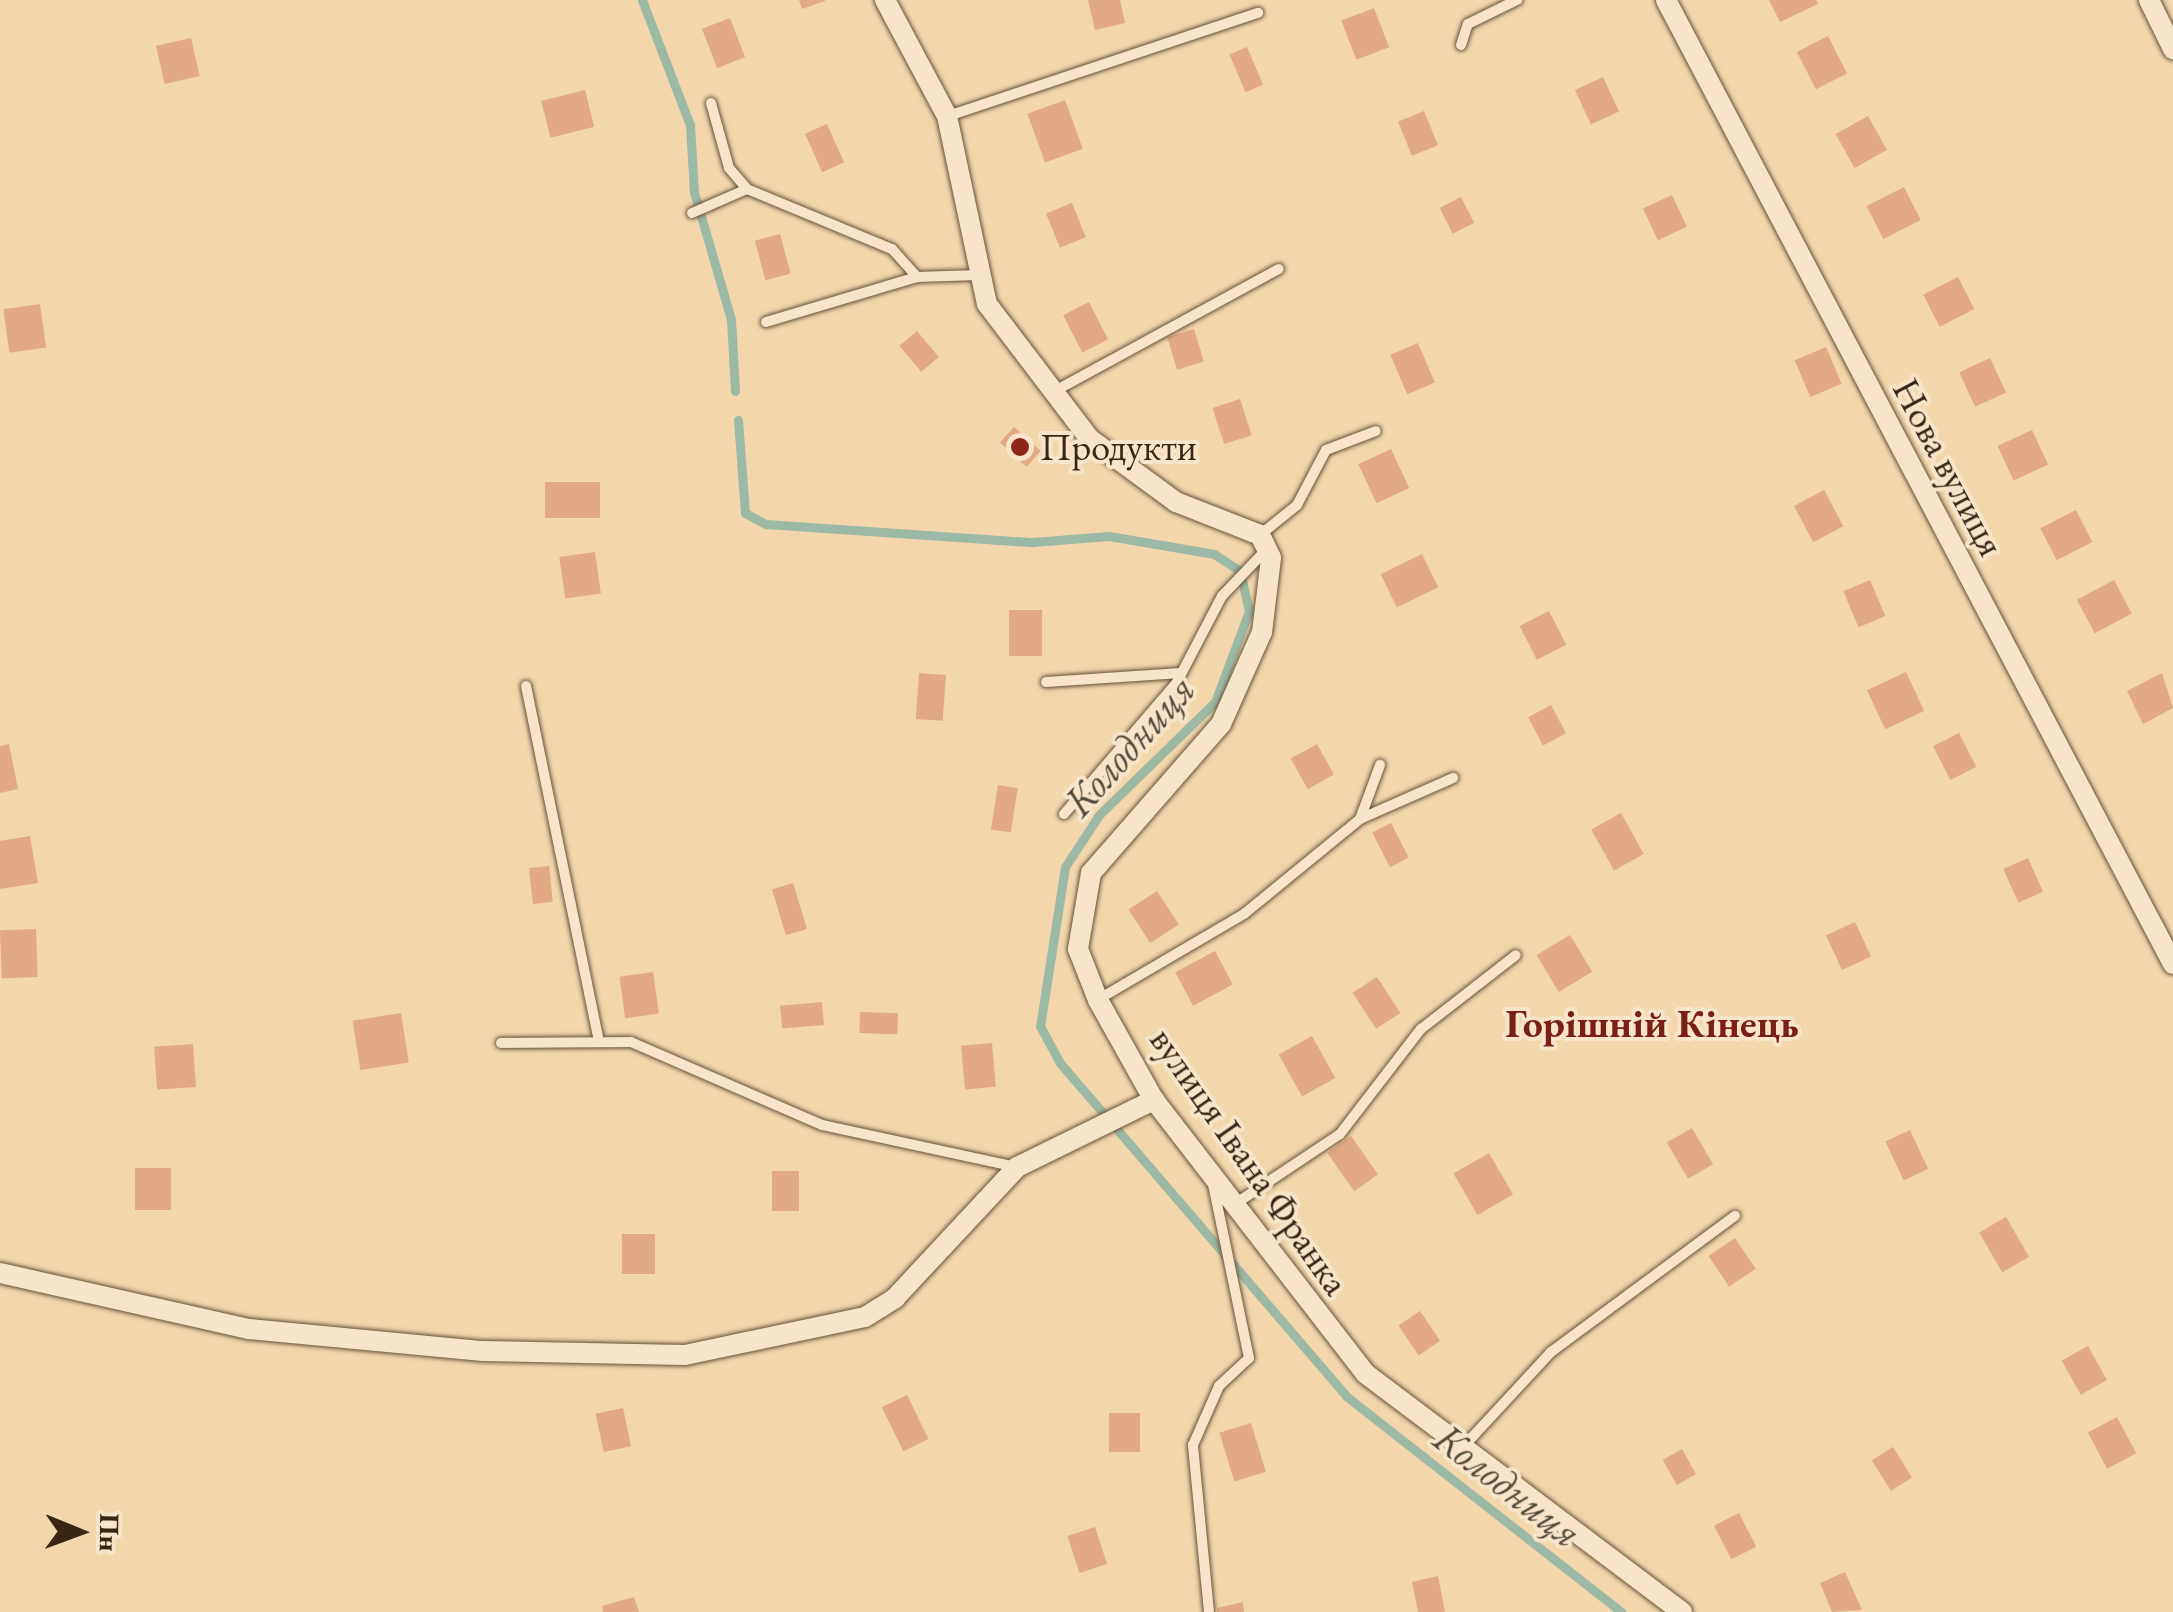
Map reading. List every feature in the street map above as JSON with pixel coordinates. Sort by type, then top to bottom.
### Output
[{"type":"street","points":[[886,0],[947,116],[978,275],[988,304],[1052,392],[1135,478],[1261,548]]},
{"type":"street","name":"Нова вулиця","points":[[1666,0],[2173,964]]},
{"type":"street","points":[[2149,0],[2173,50]]},
{"type":"street","name":"вулиця Івана Франка","points":[[1261,548],[1262,632],[1221,724],[1090,872],[1078,949],[1098,1000],[1145,1104],[1213,1178],[1225,1204],[1366,1374],[1682,1612]]},
{"type":"street","points":[[0,1272],[249,1329],[483,1351],[685,1355],[864,1317],[895,1298],[1017,1167],[1145,1104]]},
{"type":"lane","points":[[1461,45],[1468,24],[1517,0]]},
{"type":"lane","points":[[947,116],[1258,12]]},
{"type":"lane","points":[[712,103],[729,168],[747,189],[892,250],[917,276]]},
{"type":"lane","points":[[692,213],[747,189]]},
{"type":"lane","points":[[1052,392],[1280,269]]},
{"type":"lane","points":[[766,322],[917,276],[978,275]]},
{"type":"lane","points":[[1064,814],[1181,673],[1222,596],[1297,505],[1326,450],[1376,431]]},
{"type":"lane","points":[[1046,682],[1181,673]]},
{"type":"lane","points":[[526,686],[598,1038]]},
{"type":"lane","points":[[1360,819],[1380,765]]},
{"type":"lane","points":[[1098,1000],[1244,914],[1360,819],[1454,778]]},
{"type":"lane","points":[[1209,1612],[1193,1445],[1212,1396],[1249,1358],[1222,1253],[1225,1204],[1340,1134],[1422,1029],[1516,955]]},
{"type":"lane","points":[[501,1043],[598,1038],[687,1064],[822,1124],[1017,1167]]},
{"type":"lane","points":[[1464,1446],[1551,1352],[1736,1216]]},
{"type":"building","points":[[799,0],[825,0],[825,1],[802,9]]},
{"type":"building","points":[[1088,0],[1120,0],[1125,23],[1095,30]]},
{"type":"building","points":[[1769,0],[1816,0],[1818,4],[1780,22]]},
{"type":"building","points":[[1374,8],[1389,47],[1356,60],[1341,21]]},
{"type":"building","points":[[730,18],[745,57],[717,68],[702,29]]},
{"type":"building","points":[[1828,36],[1847,73],[1816,89],[1797,52]]},
{"type":"building","points":[[191,38],[200,76],[165,84],[156,46]]},
{"type":"building","points":[[1247,47],[1263,85],[1246,92],[1230,54]]},
{"type":"building","points":[[1603,77],[1619,111],[1591,125],[1575,90]]},
{"type":"building","points":[[585,90],[594,127],[551,138],[541,101]]},
{"type":"building","points":[[1065,100],[1083,149],[1045,163],[1027,114]]},
{"type":"building","points":[[1424,111],[1438,145],[1412,156],[1398,121]]},
{"type":"building","points":[[1868,116],[1887,150],[1855,168],[1836,134]]},
{"type":"building","points":[[827,124],[844,162],[822,172],[805,134]]},
{"type":"building","points":[[1904,187],[1921,220],[1883,239],[1867,206]]},
{"type":"building","points":[[1672,195],[1687,227],[1658,240],[1643,209]]},
{"type":"building","points":[[1461,197],[1474,223],[1453,234],[1440,208]]},
{"type":"building","points":[[1072,203],[1086,237],[1060,248],[1046,213]]},
{"type":"building","points":[[780,234],[791,274],[765,280],[755,241]]},
{"type":"building","points":[[1958,277],[1974,309],[1940,327],[1923,295]]},
{"type":"building","points":[[1089,302],[1108,339],[1082,353],[1063,315]]},
{"type":"building","points":[[40,304],[46,348],[9,353],[3,309]]},
{"type":"building","points":[[1194,329],[1204,362],[1177,370],[1167,337]]},
{"type":"building","points":[[917,331],[939,357],[921,372],[899,346]]},
{"type":"building","points":[[1418,343],[1435,383],[1407,394],[1390,355]]},
{"type":"building","points":[[1826,347],[1842,384],[1810,397],[1795,360]]},
{"type":"building","points":[[1990,358],[2006,392],[1975,407],[1959,372]]},
{"type":"building","points":[[1240,399],[1252,435],[1224,444],[1212,408]]},
{"type":"building","name":"Продукти","points":[[1014,427],[1041,451],[1027,467],[1000,443]]},
{"type":"building","points":[[2032,430],[2048,464],[2014,480],[1998,446]]},
{"type":"building","points":[[1391,449],[1409,488],[1377,503],[1358,464]]},
{"type":"building","points":[[545,482],[600,482],[600,518],[545,518]]},
{"type":"building","points":[[1824,490],[1843,526],[1813,542],[1794,506]]},
{"type":"building","points":[[2076,510],[2092,542],[2057,560],[2040,528]]},
{"type":"building","points":[[595,552],[601,594],[565,599],[559,557]]},
{"type":"building","points":[[1422,554],[1438,587],[1397,607],[1381,574]]},
{"type":"building","points":[[1870,580],[1885,616],[1859,627],[1843,591]]},
{"type":"building","points":[[2114,580],[2132,614],[2095,633],[2077,600]]},
{"type":"building","points":[[1009,610],[1042,610],[1042,656],[1009,656]]},
{"type":"building","points":[[1549,611],[1566,645],[1537,660],[1520,626]]},
{"type":"building","points":[[1906,672],[1924,711],[1885,729],[1867,690]]},
{"type":"building","points":[[919,673],[946,675],[943,721],[916,719]]},
{"type":"building","points":[[2162,673],[2173,708],[2143,724],[2127,691]]},
{"type":"building","points":[[1551,705],[1566,733],[1543,745],[1528,717]]},
{"type":"building","points":[[1959,733],[1976,767],[1950,780],[1933,746]]},
{"type":"building","points":[[9,744],[18,789],[0,793],[0,746]]},
{"type":"building","points":[[1317,744],[1334,775],[1308,789],[1291,759]]},
{"type":"building","points":[[998,785],[1018,788],[1011,833],[991,829]]},
{"type":"building","points":[[1621,813],[1644,854],[1614,871],[1591,829]]},
{"type":"building","points":[[1391,823],[1409,858],[1390,867],[1372,833]]},
{"type":"building","points":[[30,836],[38,883],[0,889],[0,841]]},
{"type":"building","points":[[2028,858],[2043,892],[2018,903],[2003,869]]},
{"type":"building","points":[[549,866],[553,902],[533,904],[529,868]]},
{"type":"building","points":[[793,883],[807,929],[786,935],[772,889]]},
{"type":"building","points":[[1157,891],[1179,925],[1150,943],[1128,910]]},
{"type":"building","points":[[1855,922],[1871,956],[1842,970],[1826,936]]},
{"type":"building","points":[[36,929],[38,977],[2,978],[0,930]]},
{"type":"building","points":[[1570,935],[1592,972],[1559,992],[1537,955]]},
{"type":"building","points":[[1215,951],[1233,985],[1193,1006],[1175,972]]},
{"type":"building","points":[[653,972],[659,1014],[625,1018],[619,977]]},
{"type":"building","points":[[1377,977],[1400,1013],[1376,1029],[1353,993]]},
{"type":"building","points":[[822,1002],[824,1025],[782,1029],[780,1006]]},
{"type":"building","points":[[860,1012],[898,1013],[897,1034],[859,1033]]},
{"type":"building","points":[[401,1013],[409,1062],[360,1070],[353,1021]]},
{"type":"building","points":[[1312,1036],[1335,1078],[1302,1096],[1279,1054]]},
{"type":"building","points":[[992,1043],[996,1087],[965,1090],[961,1046]]},
{"type":"building","points":[[193,1044],[196,1087],[157,1090],[154,1047]]},
{"type":"building","points":[[1692,1128],[1713,1164],[1688,1179],[1667,1142]]},
{"type":"building","points":[[1910,1130],[1928,1169],[1904,1180],[1886,1141]]},
{"type":"building","points":[[1351,1136],[1378,1175],[1354,1191],[1327,1153]]},
{"type":"building","points":[[1489,1153],[1513,1195],[1477,1215],[1453,1174]]},
{"type":"building","points":[[135,1168],[171,1168],[171,1210],[135,1210]]},
{"type":"building","points":[[772,1171],[799,1171],[799,1211],[772,1211]]},
{"type":"building","points":[[2006,1217],[2029,1257],[2002,1272],[1979,1232]]},
{"type":"building","points":[[622,1234],[655,1234],[655,1274],[622,1274]]},
{"type":"building","points":[[1735,1238],[1756,1269],[1729,1287],[1708,1256]]},
{"type":"building","points":[[1420,1311],[1440,1341],[1419,1355],[1398,1326]]},
{"type":"building","points":[[2088,1346],[2107,1380],[2081,1395],[2062,1361]]},
{"type":"building","points":[[907,1395],[928,1439],[903,1451],[882,1407]]},
{"type":"building","points":[[623,1408],[631,1446],[604,1452],[596,1414]]},
{"type":"building","points":[[1109,1413],[1140,1413],[1140,1452],[1109,1452]]},
{"type":"building","points":[[2117,1417],[2136,1453],[2107,1469],[2088,1432]]},
{"type":"building","points":[[1251,1423],[1266,1472],[1234,1481],[1219,1433]]},
{"type":"building","points":[[1893,1447],[1912,1478],[1891,1491],[1872,1460]]},
{"type":"building","points":[[1682,1449],[1696,1474],[1677,1485],[1663,1460]]},
{"type":"building","points":[[1739,1513],[1756,1547],[1731,1560],[1714,1526]]},
{"type":"building","points":[[1095,1527],[1107,1564],[1079,1573],[1067,1536]]},
{"type":"building","points":[[1845,1572],[1862,1610],[1832,1612],[1820,1583]]},
{"type":"building","points":[[1438,1576],[1445,1612],[1418,1612],[1412,1582]]},
{"type":"building","points":[[634,1597],[639,1612],[603,1612],[602,1606]]},
{"type":"building","points":[[1243,1602],[1244,1612],[1217,1612],[1217,1608]]},
{"type":"waterway","name":"Колодниця","points":[[642,0],[690,125],[694,192],[731,319],[735,391]]},
{"type":"waterway","name":"Колодниця","points":[[738,420],[745,513],[766,524],[1033,542],[1109,536],[1214,554],[1240,571],[1249,611],[1215,702],[1099,815],[1065,867],[1040,1026],[1060,1063],[1346,1396],[1621,1612]]},
{"type":"place","name":"Продукти","points":[[1020,447]]},
{"type":"district","name":"Горішній Кінець","points":[[1652,1023]]}]
